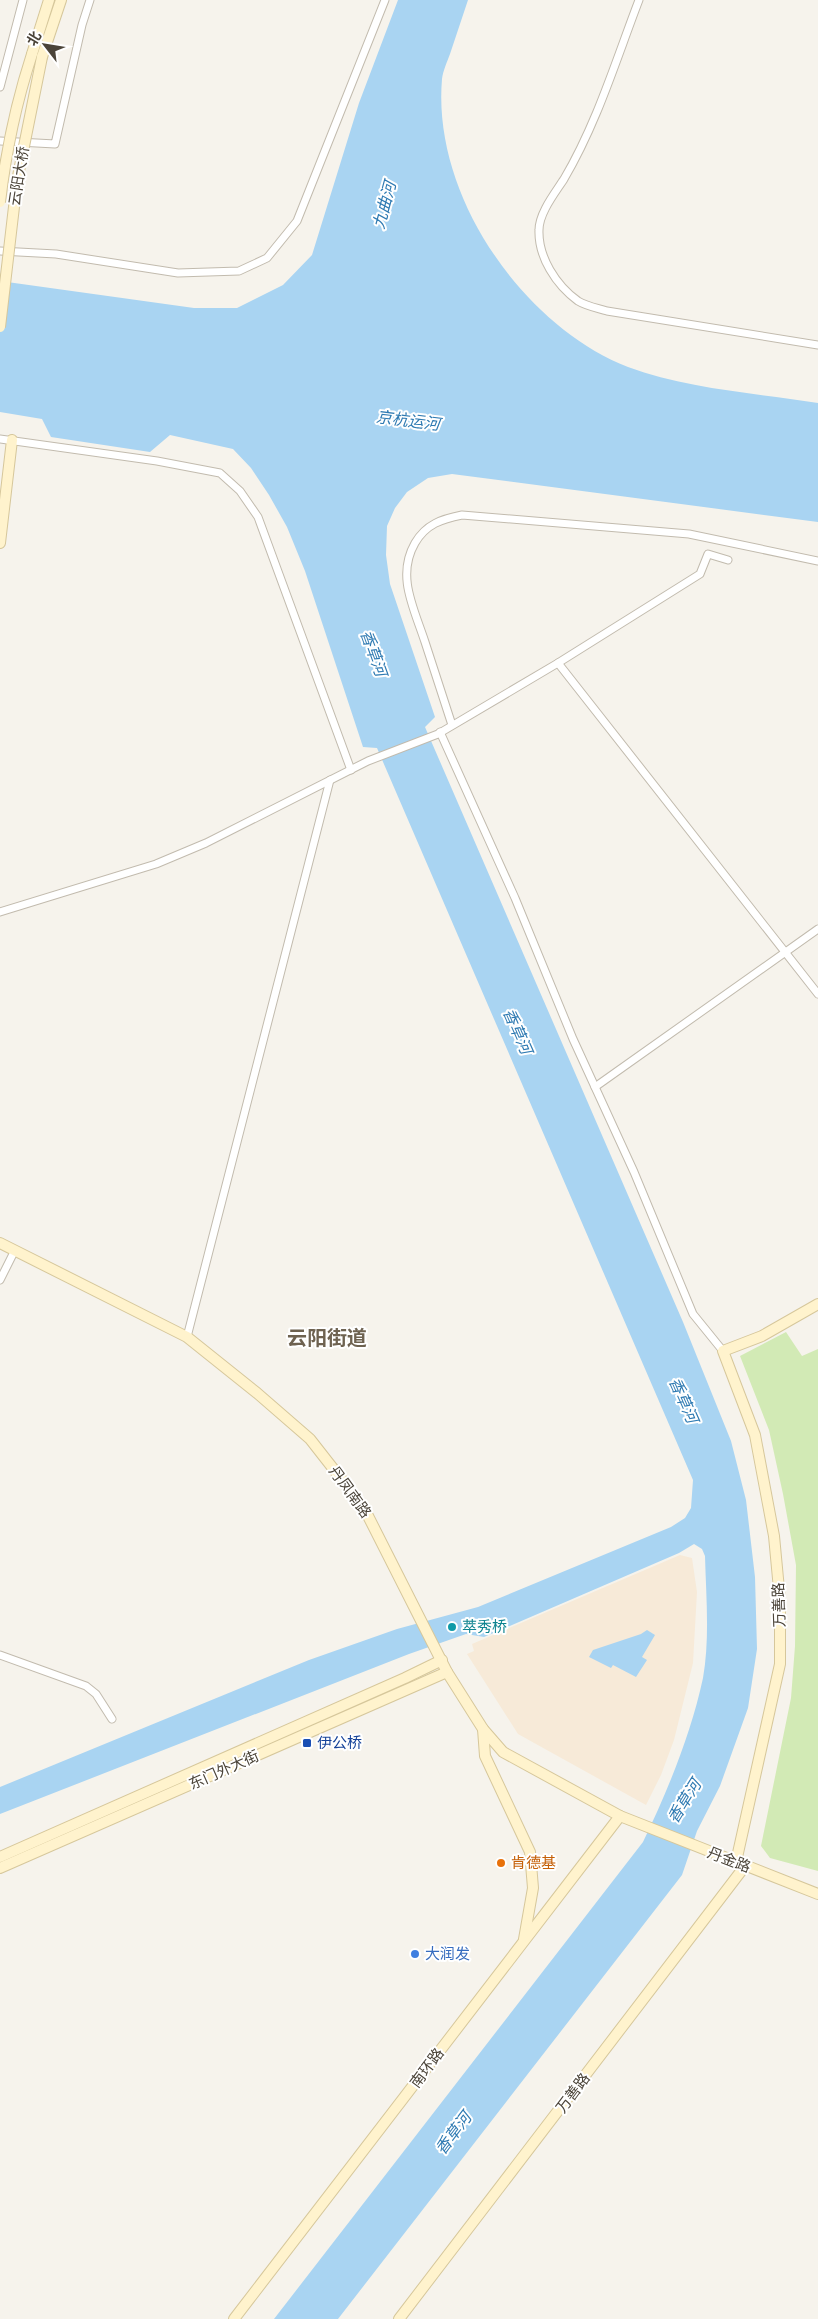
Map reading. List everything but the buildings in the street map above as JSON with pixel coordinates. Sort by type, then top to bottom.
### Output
[{"type":"main road","points":[[37,56],[49,0]]},
{"type":"main road","points":[[37,56],[61,0]]},
{"type":"main road","name":"云阳大桥","points":[[0,202],[6,148],[18,97],[37,56]]},
{"type":"main road","name":"云阳大桥","points":[[0,327],[17,180],[37,56]]},
{"type":"main road","points":[[0,543],[12,440]]},
{"type":"main road","name":"丹凤南路","points":[[0,1243],[187,1337],[257,1393],[310,1439],[364,1508],[447,1672],[483,1729],[503,1752],[620,1816]]},
{"type":"main road","points":[[723,1351],[762,1336],[818,1304]]},
{"type":"main road","name":"万善路","points":[[403,2318],[741,1864],[780,1664],[780,1600],[774,1536],[755,1434],[723,1351]]},
{"type":"main road","name":"东门外大街","points":[[0,1857],[442,1660]]},
{"type":"main road","name":"东门外大街","points":[[0,1868],[447,1672]]},
{"type":"main road","points":[[483,1729],[485,1756],[530,1852],[533,1888],[523,1942]]},
{"type":"main road","name":"丹金路","points":[[620,1816],[818,1894]]},
{"type":"main road","name":"南环路","points":[[234,2319],[620,1816]]},
{"type":"street","points":[[0,88],[23,0]]},
{"type":"street","points":[[0,141],[55,144],[82,25],[90,0]]},
{"type":"street","points":[[0,251],[56,254],[178,273],[238,271],[267,258],[297,221],[385,0]]},
{"type":"street","points":[[639,0],[589,131],[574,163],[548,206],[539,227],[540,246],[553,276],[579,302],[607,311],[818,344]]},
{"type":"street","points":[[0,439],[157,461],[220,473],[240,491],[258,517],[351,770]]},
{"type":"street","points":[[452,725],[411,600],[405,572],[408,555],[418,538],[426,528],[442,519],[462,515],[689,534],[818,561]]},
{"type":"street","points":[[0,912],[156,864],[206,843],[368,761],[439,733],[558,663],[700,574],[708,554],[728,560]]},
{"type":"street","points":[[558,663],[818,994]]},
{"type":"street","points":[[439,733],[515,898],[562,1013],[596,1087],[693,1314],[723,1351]]},
{"type":"street","points":[[187,1337],[330,780]]},
{"type":"street","points":[[596,1087],[818,929]]},
{"type":"street","points":[[0,1280],[14,1250]]},
{"type":"street","points":[[0,1656],[86,1686],[96,1694],[112,1719]]},
{"type":"shaded area","points":[[680,1555],[692,1558],[697,1592],[693,1663],[674,1740],[661,1775],[646,1805],[518,1734],[467,1654],[474,1651],[472,1644]]},
{"type":"green space","points":[[786,1332],[802,1356],[818,1349],[818,1871],[770,1858],[761,1846],[791,1698],[795,1646],[796,1565],[769,1430],[740,1356]]},
{"type":"water","points":[[398,0],[468,0],[442,79],[443,123],[452,167],[469,210],[492,251],[520,288],[553,321],[589,347],[628,367],[674,381],[818,403],[818,522],[452,474],[428,478],[407,492],[395,508],[387,526],[386,555],[390,584],[435,717],[425,727],[683,1322],[731,1441],[746,1500],[755,1577],[757,1649],[748,1708],[720,1786],[697,1831],[682,1875],[338,2319],[274,2319],[643,1842],[670,1782],[692,1720],[703,1678],[706,1648],[705,1556],[702,1549],[694,1544],[679,1553],[484,1637],[466,1634],[409,1654],[0,1814],[0,1787],[309,1660],[397,1629],[478,1607],[671,1527],[685,1518],[691,1508],[693,1480],[377,748],[363,747],[305,571],[287,527],[269,495],[251,468],[233,449],[170,435],[150,452],[51,437],[42,419],[0,412],[0,281],[194,308],[237,308],[283,285],[312,255],[359,103]]},
{"type":"water","points":[[647,1630],[655,1635],[642,1657],[647,1660],[636,1677],[613,1665],[611,1668],[589,1657],[593,1650],[641,1634]]},
{"type":"place","name":"萃秀桥","points":[[452,1627]]},
{"type":"place","name":"伊公桥","points":[[307,1743]]},
{"type":"place","name":"肯德基","points":[[501,1863]]},
{"type":"place","name":"大润发","points":[[415,1954]]},
{"type":"district","name":"云阳街道","points":[[327,1338]]},
{"type":"water label","name":"九曲河","points":[[384,205]]},
{"type":"water label","name":"京杭运河","points":[[408,420]]},
{"type":"water label","name":"香草河","points":[[374,653]]},
{"type":"water label","name":"香草河","points":[[518,1031]]},
{"type":"water label","name":"香草河","points":[[684,1400]]},
{"type":"water label","name":"香草河","points":[[684,1801]]},
{"type":"water label","name":"香草河","points":[[453,2133]]}]
